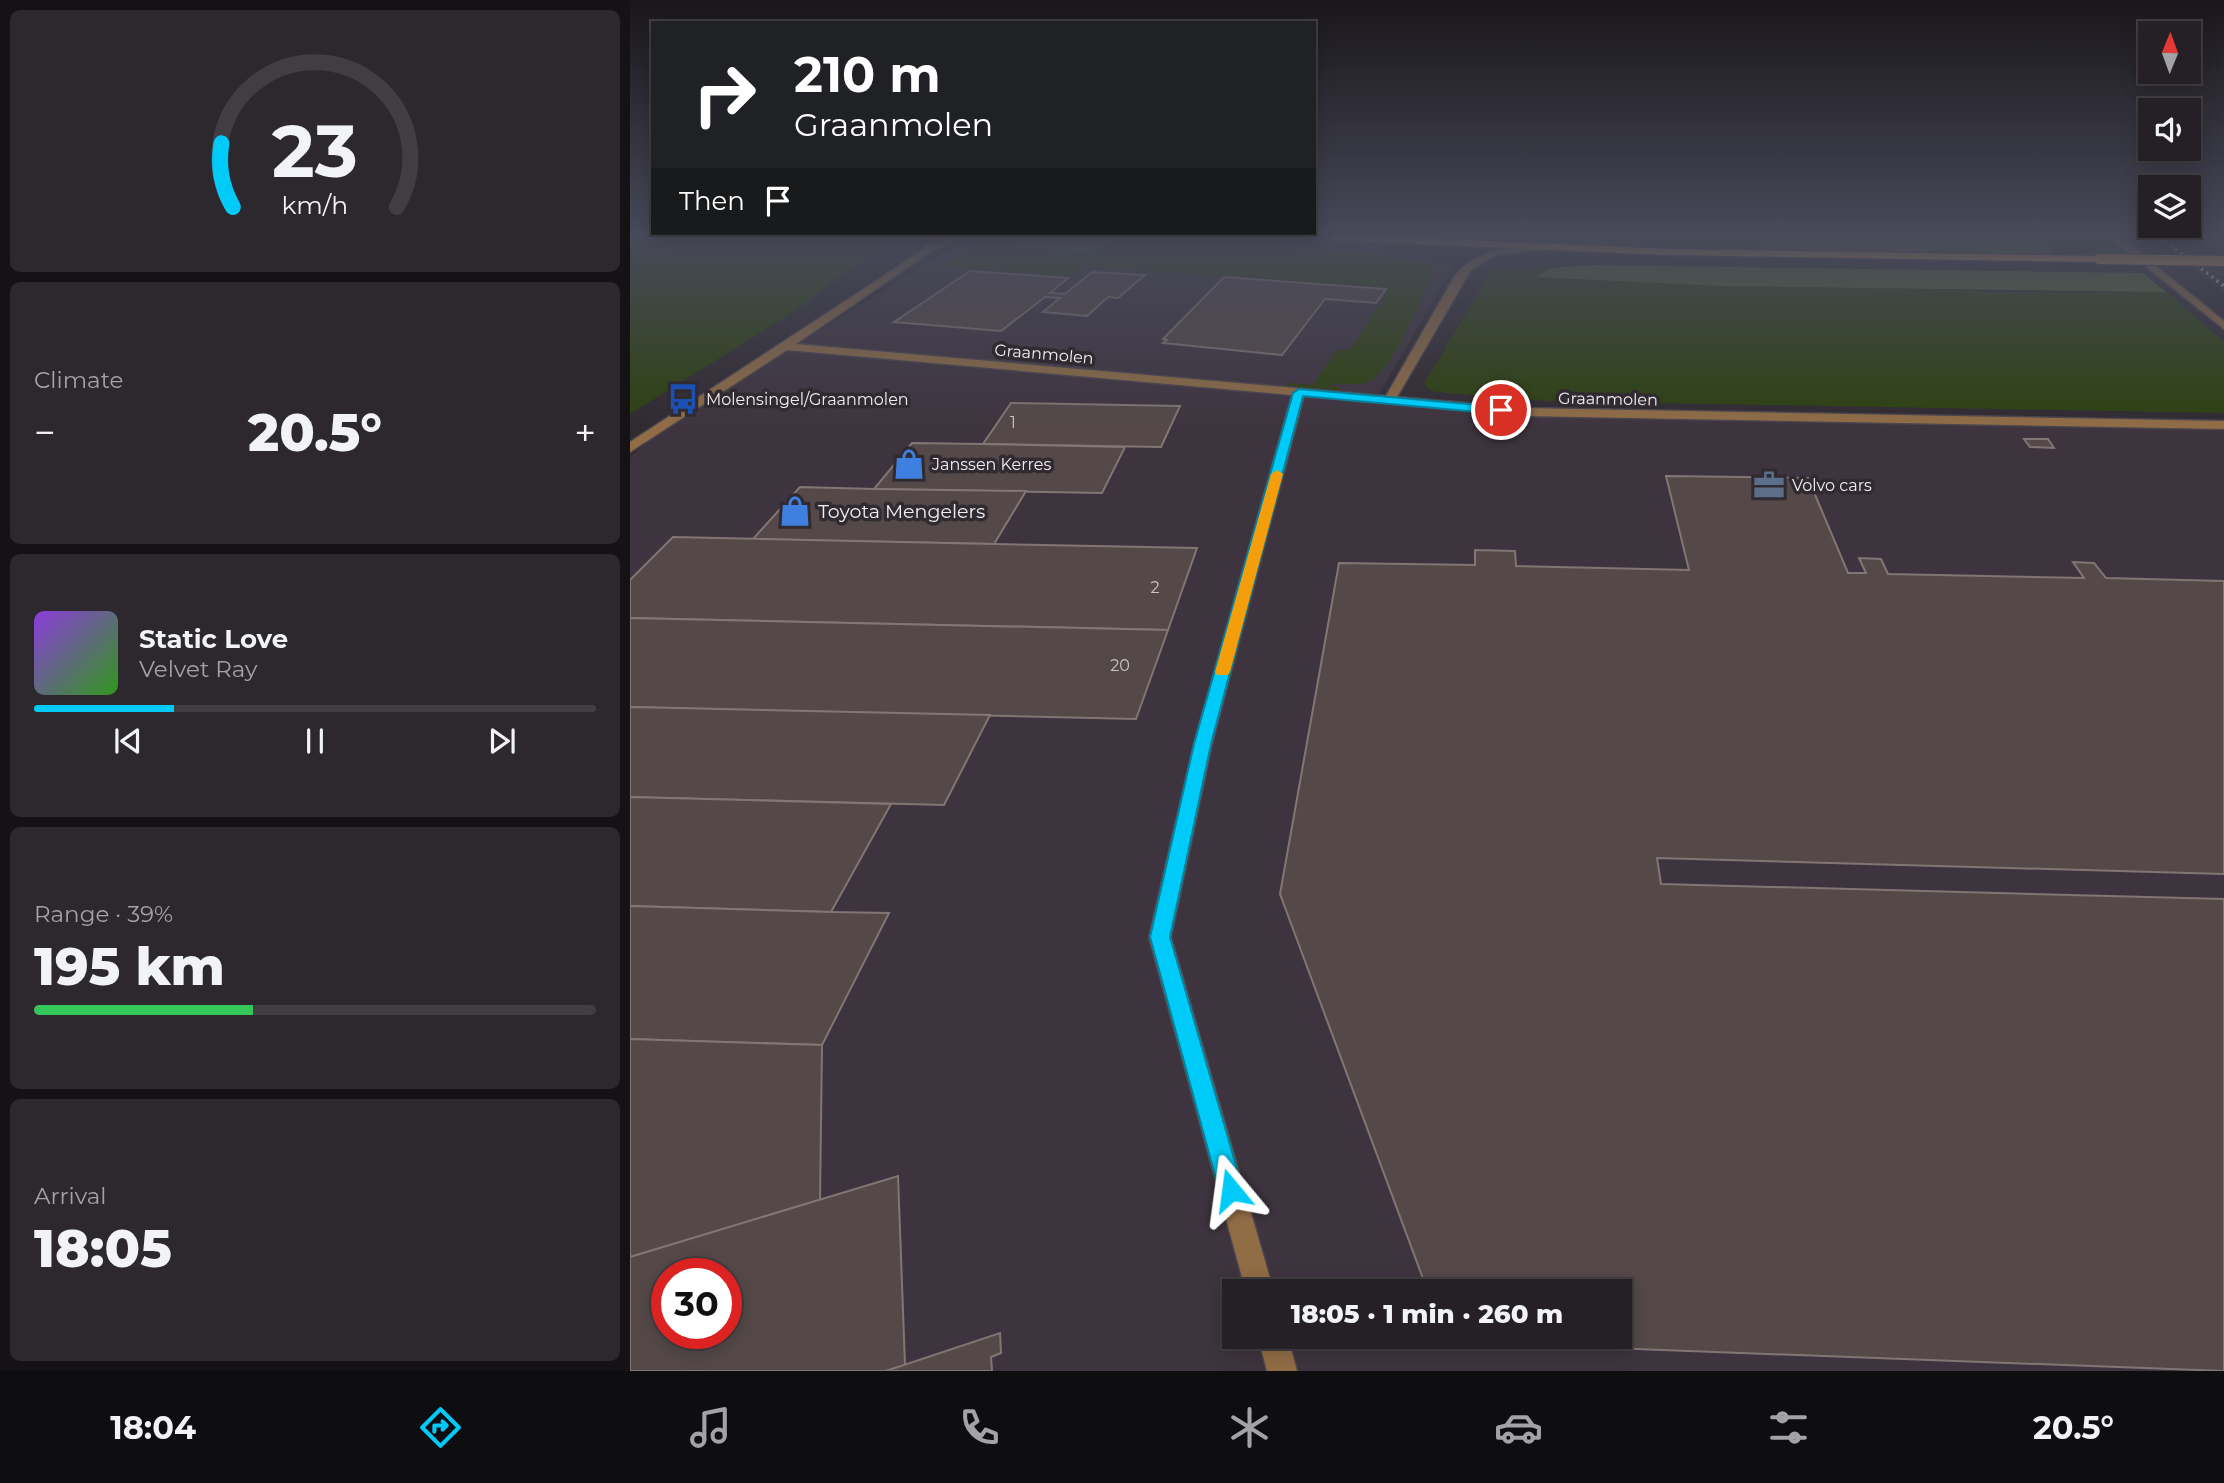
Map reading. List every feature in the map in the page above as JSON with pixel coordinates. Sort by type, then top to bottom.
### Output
[{"type":"street","points":[[630,448],[851,301]]},
{"type":"street","points":[[1389,401],[1447,301]]},
{"type":"street","points":[[2193,301],[2224,326]]},
{"type":"street","name":"Graanmolen","points":[[784,346],[1389,401],[1574,414],[2224,425]]},
{"type":"street","points":[[1256,1279],[1160,937],[1203,744],[1299,393]]},
{"type":"street","points":[[1276,1349],[1282,1371]]},
{"type":"shaded area","points":[[867,301],[1433,301],[1379,394],[1607,418],[2224,430],[2224,1371],[630,1371],[630,457],[648,441]]},
{"type":"green space","points":[[630,301],[808,301],[798,309],[630,414]]},
{"type":"green space","points":[[1382,301],[1421,301],[1388,362],[1370,381],[1328,385],[1340,387],[1338,391],[1286,386],[1290,383],[1313,385],[1337,350],[1349,351]]},
{"type":"green space","points":[[1473,301],[2176,301],[2224,342],[2224,413],[1547,401],[1435,392],[1426,387],[1425,382]]},
{"type":"building","points":[[925,301],[1040,301],[1001,331],[894,322]]},
{"type":"building","points":[[1056,301],[1104,301],[1087,316],[1043,312]]},
{"type":"building","points":[[1200,301],[1323,301],[1282,355],[1163,343],[1167,340],[1163,339]]},
{"type":"building","points":[[1011,403],[1180,406],[1161,447],[983,444]]},
{"type":"building","points":[[2024,439],[2048,439],[2054,448],[2030,447]]},
{"type":"building","points":[[912,443],[1125,447],[1102,493],[874,489]]},
{"type":"building","points":[[1666,476],[1808,478],[1848,573],[1866,573],[1859,558],[1881,559],[1888,574],[2084,578],[2073,562],[2094,563],[2106,578],[2224,581],[2224,874],[1657,858],[1661,884],[2224,899],[2224,1371],[1632,1349],[1632,1279],[1423,1279],[1280,894],[1339,563],[1475,565],[1475,550],[1515,551],[1516,566],[1689,570]]},
{"type":"building","points":[[800,487],[1026,491],[994,544],[753,539]]},
{"type":"building","points":[[673,537],[1197,548],[1168,630],[630,618],[630,580]]},
{"type":"building","points":[[630,618],[1168,630],[1136,719],[630,707]]},
{"type":"building","points":[[630,707],[990,715],[944,805],[630,797]]},
{"type":"building","points":[[630,797],[891,804],[831,912],[630,906]]},
{"type":"building","points":[[630,906],[889,913],[822,1045],[630,1039]]},
{"type":"building","points":[[630,1039],[822,1045],[820,1200],[630,1257]]},
{"type":"building","points":[[898,1176],[905,1365],[886,1371],[630,1371],[630,1257]]},
{"type":"building","points":[[1000,1333],[1001,1353],[991,1357],[992,1371],[886,1371]]},
{"type":"slow traffic","points":[[1222,672],[1277,474]]},
{"type":"place","name":"Molensingel/Graanmolen","points":[[683,399]]},
{"type":"place","name":"Janssen Kerres","points":[[909,464]]},
{"type":"place","name":"Volvo cars","points":[[1769,485]]},
{"type":"place","name":"Toyota Mengelers","points":[[795,511]]},
{"type":"route","points":[[1231,1190],[1160,937],[1203,744],[1299,393],[1501,410]]}]
